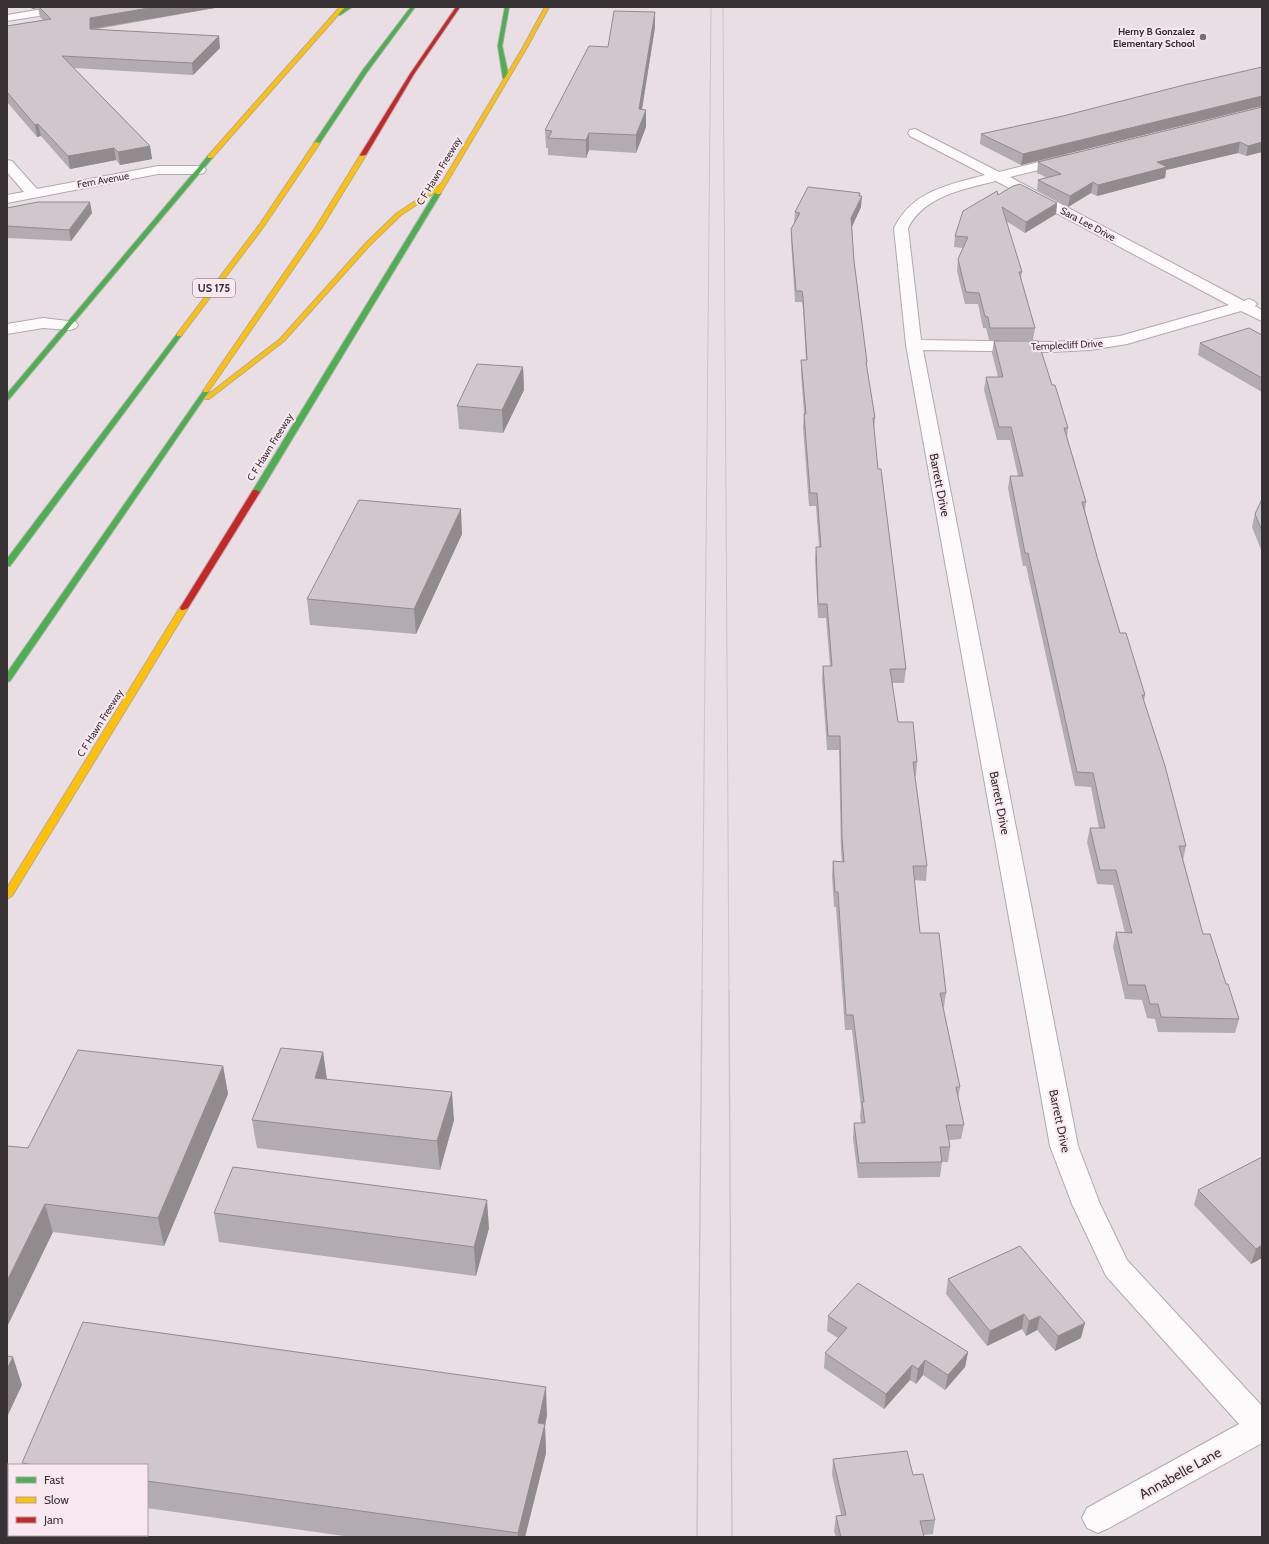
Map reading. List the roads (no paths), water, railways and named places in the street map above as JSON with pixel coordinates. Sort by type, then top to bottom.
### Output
[{"type":"main road","points":[[7,398],[199,170],[341,10],[350,7]]},
{"type":"main road","name":"US 175","points":[[7,564],[262,225],[365,71],[413,7]]},
{"type":"main road","points":[[7,678],[190,411],[319,227],[412,74],[458,7]]},
{"type":"main road","points":[[506,78],[500,46],[507,7]]},
{"type":"main road","name":"C F Hawn Freeway","points":[[7,896],[357,328],[524,49],[547,7]]},
{"type":"main road","points":[[190,411],[282,340],[368,244],[399,214],[444,184]]},
{"type":"street","points":[[7,18],[77,7]]},
{"type":"street","name":"Sara Lee Drive","points":[[915,133],[1262,316]]},
{"type":"street","name":"Barrett Drive","points":[[1081,156],[959,186],[936,195],[919,205],[907,216],[901,228],[914,345],[1064,1146],[1086,1204],[1116,1268],[1262,1427]]},
{"type":"street","points":[[7,164],[33,193]]},
{"type":"street","name":"Fern Avenue","points":[[7,199],[158,170],[199,170]]},
{"type":"street","name":"Templecliff Drive","points":[[914,345],[1051,347],[1090,345],[1121,341],[1262,300]]},
{"type":"street","points":[[7,329],[43,323],[70,325]]},
{"type":"street","name":"Annabelle Lane","points":[[1098,1518],[1262,1427]]},
{"type":"tram line","points":[[702,992],[711,7]]},
{"type":"tram line","points":[[723,7],[729,992]]},
{"type":"tram line","points":[[697,1537],[702,991]]},
{"type":"tram line","points":[[729,991],[732,1537]]},
{"type":"place","name":"Herny B Gonzalez Elementary School","points":[[1203,37]]}]
